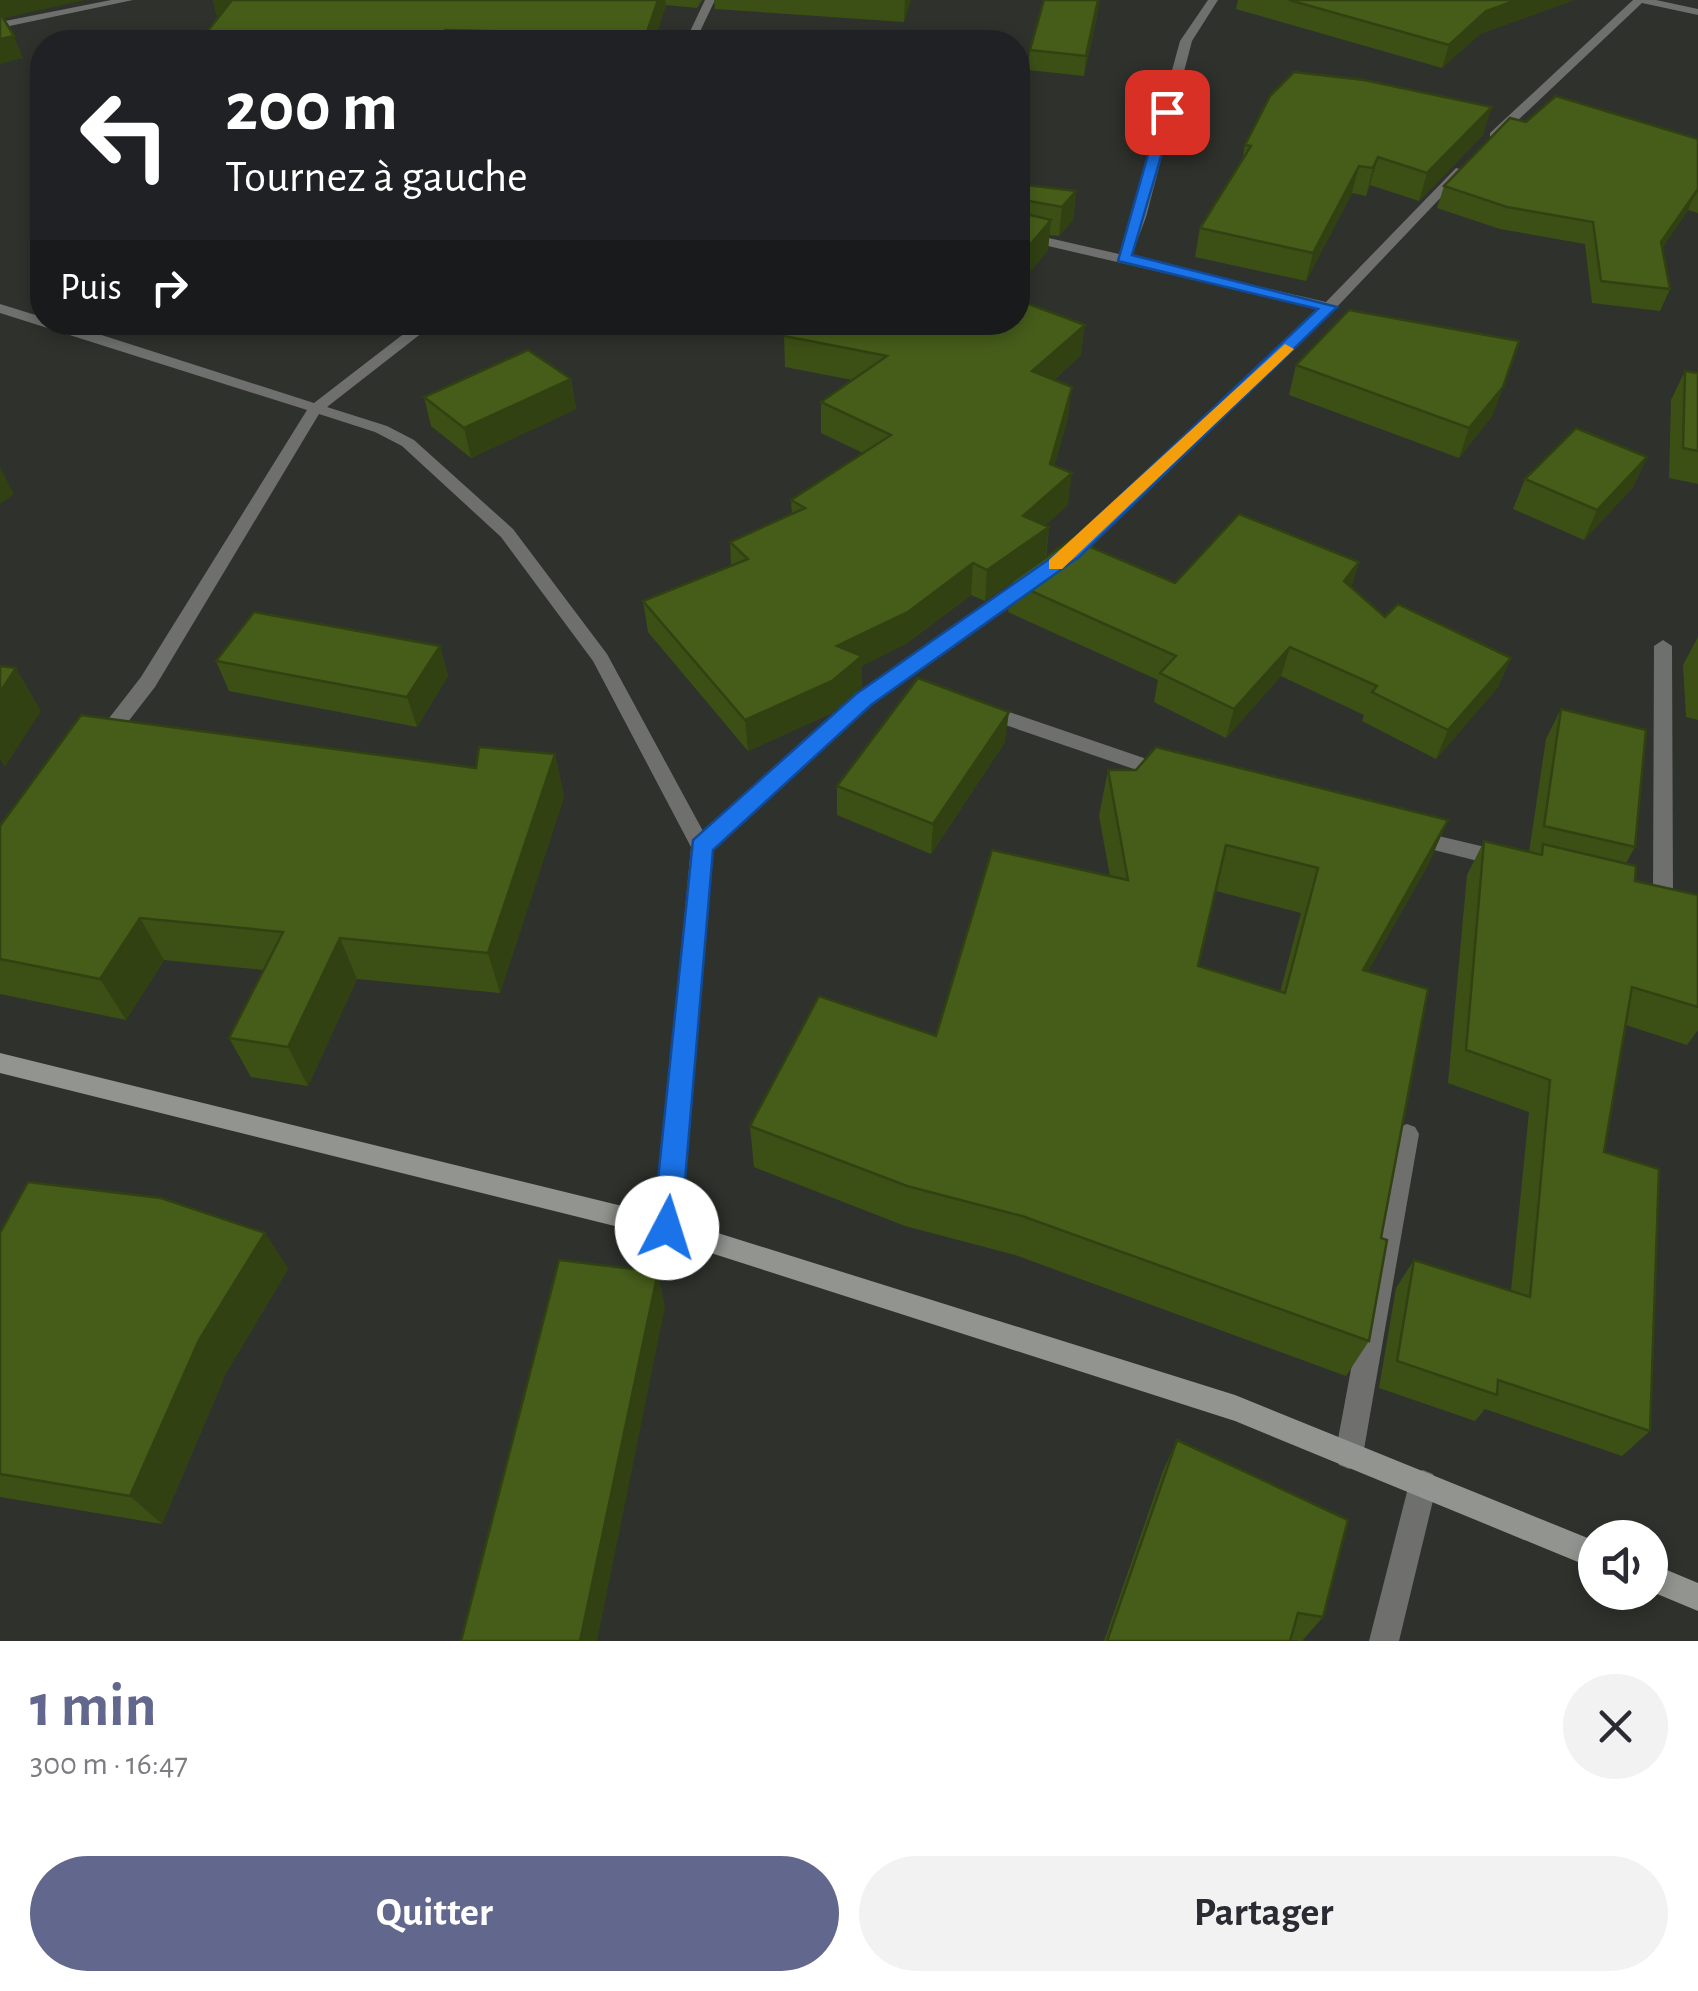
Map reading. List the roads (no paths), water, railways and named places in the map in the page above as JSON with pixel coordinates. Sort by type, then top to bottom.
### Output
[{"type":"street","points":[[0,25],[14,16],[128,0]]},
{"type":"street","points":[[696,30],[710,0]]},
{"type":"street","points":[[1124,258],[1140,217],[1186,42],[1213,0]]},
{"type":"street","points":[[702,847],[864,700],[909,678],[1072,553],[1329,307],[1488,141],[1640,0],[1698,12]]},
{"type":"street","points":[[1030,238],[1329,307]]},
{"type":"street","points":[[0,308],[30,318]]},
{"type":"street","points":[[84,335],[380,429],[408,443],[507,533],[601,658],[702,847],[667,1228]]},
{"type":"street","points":[[91,755],[148,682],[315,409],[412,335]]},
{"type":"street","points":[[1662,898],[1663,646]]},
{"type":"street","points":[[970,705],[1191,781]]},
{"type":"street","points":[[1395,834],[1529,866]]},
{"type":"street","points":[[0,1063],[667,1228],[1235,1408],[1578,1548]]},
{"type":"street","points":[[1349,1454],[1407,1134]]},
{"type":"street","points":[[1384,1641],[1423,1484]]},
{"type":"street","points":[[1668,1585],[1698,1597]]}]
